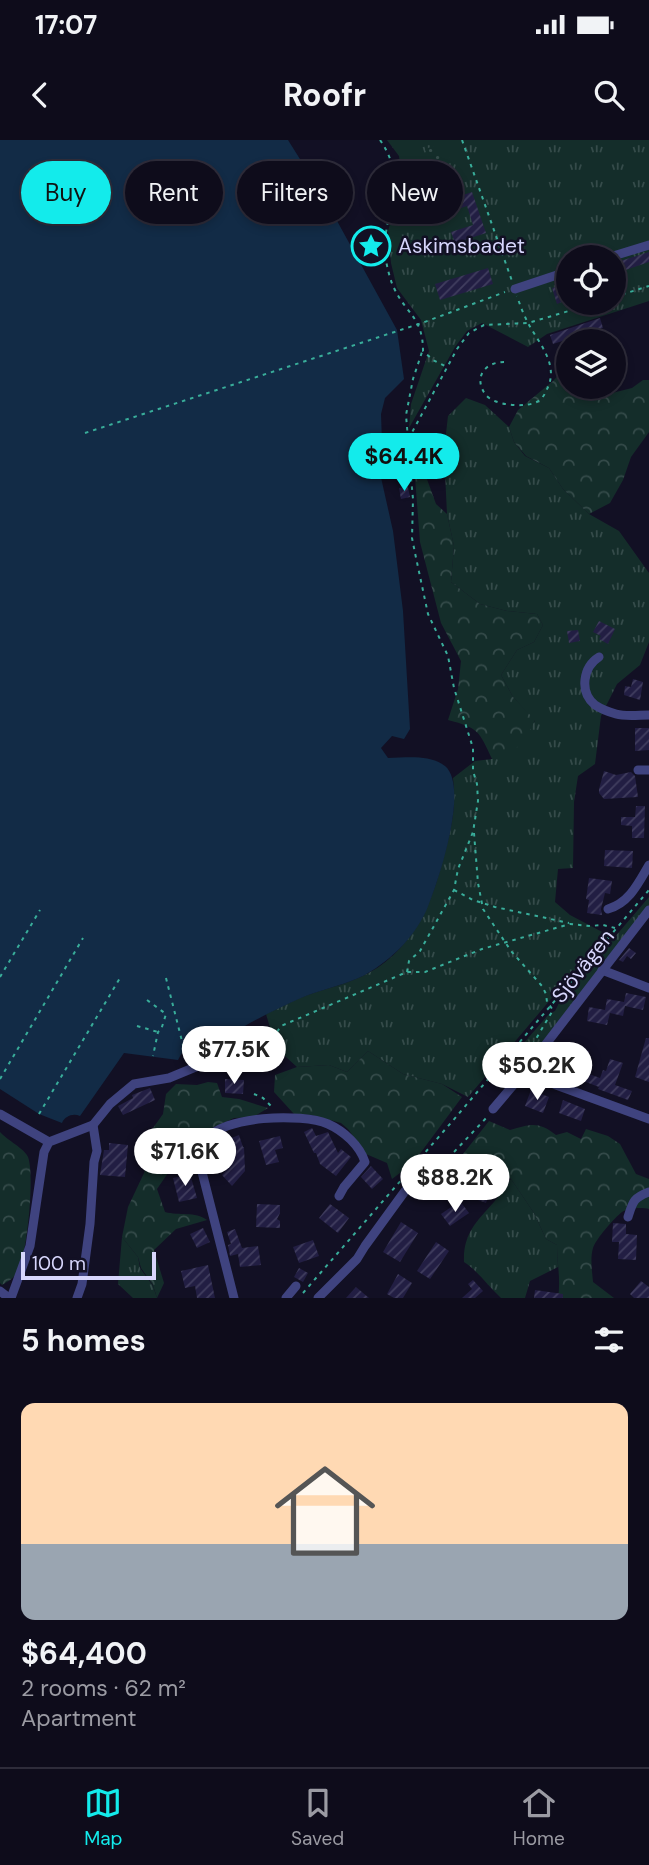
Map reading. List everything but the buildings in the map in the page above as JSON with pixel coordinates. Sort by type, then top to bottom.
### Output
[{"type":"street","points":[[626,252],[649,245]]},
{"type":"street","points":[[514,289],[556,275]]},
{"type":"street","points":[[599,657],[593,661],[584,679],[587,693],[595,705],[618,715],[649,715]]},
{"type":"street","points":[[638,770],[649,770]]},
{"type":"street","points":[[608,909],[624,903],[649,865]]},
{"type":"street","name":"Sjövägen","points":[[493,1109],[649,910]]},
{"type":"street","points":[[602,970],[649,988]]},
{"type":"street","points":[[0,1291],[10,1298],[30,1247],[44,1152],[49,1142],[93,1125],[110,1104],[134,1084],[169,1078],[198,1066],[254,1056]]},
{"type":"street","points":[[526,1070],[649,1119]]},
{"type":"street","points":[[0,1114],[49,1142]]},
{"type":"street","points":[[234,1298],[206,1191],[201,1157],[202,1149],[215,1131],[235,1123],[278,1116],[326,1123],[356,1145],[365,1162],[344,1186],[340,1196]]},
{"type":"street","points":[[77,1298],[82,1284],[97,1151],[93,1125]]},
{"type":"street","points":[[318,1298],[357,1259],[405,1191]]},
{"type":"street","points":[[628,1217],[637,1196],[649,1192]]},
{"type":"street","points":[[286,1298],[296,1286]]},
{"type":"path","points":[[380,140],[389,155],[396,181],[386,230],[386,263],[394,288],[417,320],[423,340],[423,351],[413,379],[407,415],[413,499],[412,538],[428,614],[448,656],[454,688],[473,748],[473,771],[478,792],[473,832],[458,869],[454,890],[420,951],[409,961],[407,972]]},
{"type":"path","points":[[462,140],[514,289],[528,323],[549,359],[552,373],[548,388],[540,400],[512,405],[493,401],[485,395],[480,379],[482,371],[497,362],[504,362]]},
{"type":"path","points":[[470,253],[498,244]]},
{"type":"path","points":[[626,293],[649,286]]},
{"type":"path","points":[[85,433],[422,323],[514,289]]},
{"type":"path","points":[[408,444],[447,367],[463,341],[476,329],[484,325],[528,323],[556,315]]},
{"type":"path","points":[[423,351],[447,367]]},
{"type":"path","points":[[473,832],[483,909],[511,951],[542,986],[547,1002],[553,1010],[531,1047],[526,1062],[514,1048]]},
{"type":"path","points":[[454,890],[495,907],[570,924],[608,925],[616,928]]},
{"type":"path","points":[[298,1298],[649,890]]},
{"type":"path","points":[[0,977],[40,910]]},
{"type":"path","points":[[254,1056],[266,1050],[281,1026],[407,972],[425,972],[482,949],[570,924]]},
{"type":"path","points":[[0,1079],[83,938]]},
{"type":"path","points":[[39,1114],[120,978]]},
{"type":"path","points":[[166,978],[184,1049]]},
{"type":"path","points":[[147,1000],[166,1014],[158,1032],[153,1056]]},
{"type":"path","points":[[137,1026],[158,1032]]},
{"type":"path","points":[[254,1094],[269,1104],[278,1116]]},
{"type":"path","points":[[402,1179],[414,1179],[437,1170],[493,1109]]},
{"type":"green space","points":[[387,140],[649,140],[649,301],[626,308],[626,245],[556,245],[556,315],[606,315],[556,329],[528,347],[482,323],[467,331],[409,428],[411,404],[429,351],[421,320],[397,288],[388,231],[390,224],[463,224],[463,161],[400,161]]},
{"type":"green space","points":[[437,145],[441,156],[449,154],[451,161],[429,161],[425,149]]},
{"type":"green space","points":[[556,378],[556,399],[626,399],[626,390],[643,380],[649,380],[649,432],[631,457],[623,480],[610,503],[589,514],[563,489],[549,468],[526,456],[514,442],[509,427],[518,410]]},
{"type":"green space","points":[[466,398],[485,405],[509,427],[514,442],[525,456],[549,468],[563,489],[589,514],[619,531],[649,573],[649,642],[640,665],[617,684],[601,716],[595,764],[578,776],[574,802],[573,868],[558,869],[555,902],[570,915],[606,934],[468,1097],[442,1084],[403,1074],[368,1051],[347,1072],[329,1065],[297,1067],[276,1048],[266,1014],[305,996],[370,973],[400,949],[421,918],[437,882],[452,821],[453,778],[475,761],[492,759],[535,721],[513,697],[501,675],[517,650],[534,642],[543,625],[537,614],[507,611],[480,604],[451,582],[454,546],[447,514],[444,451],[448,416]]},
{"type":"green space","points":[[412,438],[436,504],[447,514],[454,546],[451,582],[480,604],[507,611],[537,614],[543,625],[534,642],[517,650],[501,675],[513,697],[535,720],[526,739],[510,754],[492,759],[477,732],[448,720],[458,689],[461,661],[441,623],[420,542]]},
{"type":"green space","points":[[649,897],[649,906],[528,1060],[522,1052],[522,1045],[549,1014],[555,1011],[560,1001]]},
{"type":"green space","points":[[368,1051],[403,1074],[442,1084],[462,1097],[413,1163],[392,1179],[387,1163],[366,1154],[341,1123],[311,1115],[294,1114],[274,1092],[275,1075],[297,1067],[329,1065],[347,1072]]},
{"type":"green space","points":[[217,1083],[222,1097],[268,1108],[253,1117],[234,1118],[212,1128],[202,1140],[190,1168],[168,1173],[157,1189],[165,1212],[207,1220],[176,1229],[154,1250],[164,1283],[157,1298],[138,1257],[122,1237],[128,1207],[144,1173],[150,1153],[147,1141],[163,1114],[166,1094],[176,1084],[197,1085]]},
{"type":"green space","points":[[489,1121],[510,1130],[529,1125],[539,1126],[556,1135],[567,1132],[581,1139],[586,1129],[608,1136],[620,1144],[636,1174],[649,1179],[649,1209],[635,1208],[622,1212],[593,1248],[593,1282],[614,1298],[558,1298],[557,1245],[546,1239],[534,1213],[511,1179],[490,1161],[463,1154]]},
{"type":"green space","points":[[0,1132],[28,1157],[31,1180],[27,1233],[21,1262],[15,1276],[2,1285],[0,1283]]},
{"type":"green space","points":[[511,1179],[534,1213],[546,1239],[557,1245],[558,1267],[530,1281],[525,1298],[501,1298],[464,1262],[468,1236]]},
{"type":"green space","points":[[122,1237],[138,1257],[140,1268],[153,1286],[157,1298],[133,1298],[118,1284]]},
{"type":"water","points":[[0,140],[288,140],[301,161],[237,161],[237,224],[339,224],[397,330],[404,379],[385,398],[381,414],[380,473],[393,531],[403,611],[410,729],[404,739],[392,736],[381,748],[388,758],[425,758],[439,762],[452,777],[453,814],[444,858],[432,896],[417,927],[391,956],[363,976],[301,998],[264,1015],[219,1041],[184,1049],[178,1060],[124,1053],[80,1116],[70,1116],[62,1123],[39,1114],[0,1089]]},
{"type":"waterway","points":[[236,1031],[238,1036],[248,1037],[260,1047]]},
{"type":"place","name":"Askimsbadet","points":[[371,246]]}]
